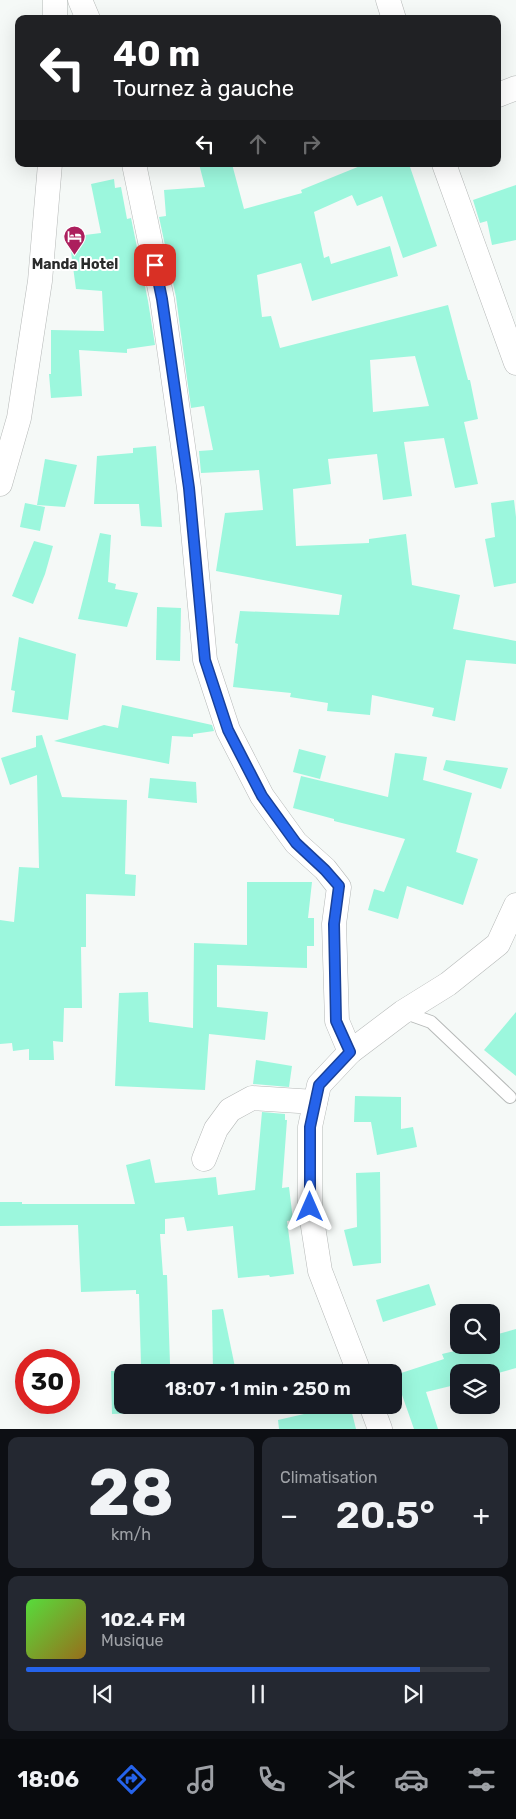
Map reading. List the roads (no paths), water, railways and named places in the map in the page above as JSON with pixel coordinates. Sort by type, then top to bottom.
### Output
[{"type":"street","points":[[55,0],[55,15]]},
{"type":"street","points":[[80,0],[86,15]]},
{"type":"street","points":[[388,0],[393,15]]},
{"type":"street","points":[[501,93],[516,88]]},
{"type":"street","points":[[0,484],[19,418],[40,281],[50,167]]},
{"type":"street","points":[[135,167],[162,299],[189,488],[205,660],[228,730],[262,796],[296,843],[339,886],[334,924],[336,1021],[350,1052]]},
{"type":"street","points":[[445,167],[516,363]]},
{"type":"street","points":[[356,1364],[320,1271],[310,1207],[310,1127],[319,1085],[350,1052],[403,1012],[448,984],[498,944],[516,905]]},
{"type":"street","points":[[204,1159],[216,1129],[230,1110],[252,1098],[315,1102]]},
{"type":"street","points":[[375,1414],[380,1429]]},
{"type":"lane","points":[[403,1012],[431,1022],[510,1097]]},
{"type":"place","name":"Manda Hotel","points":[[75,255]]}]
